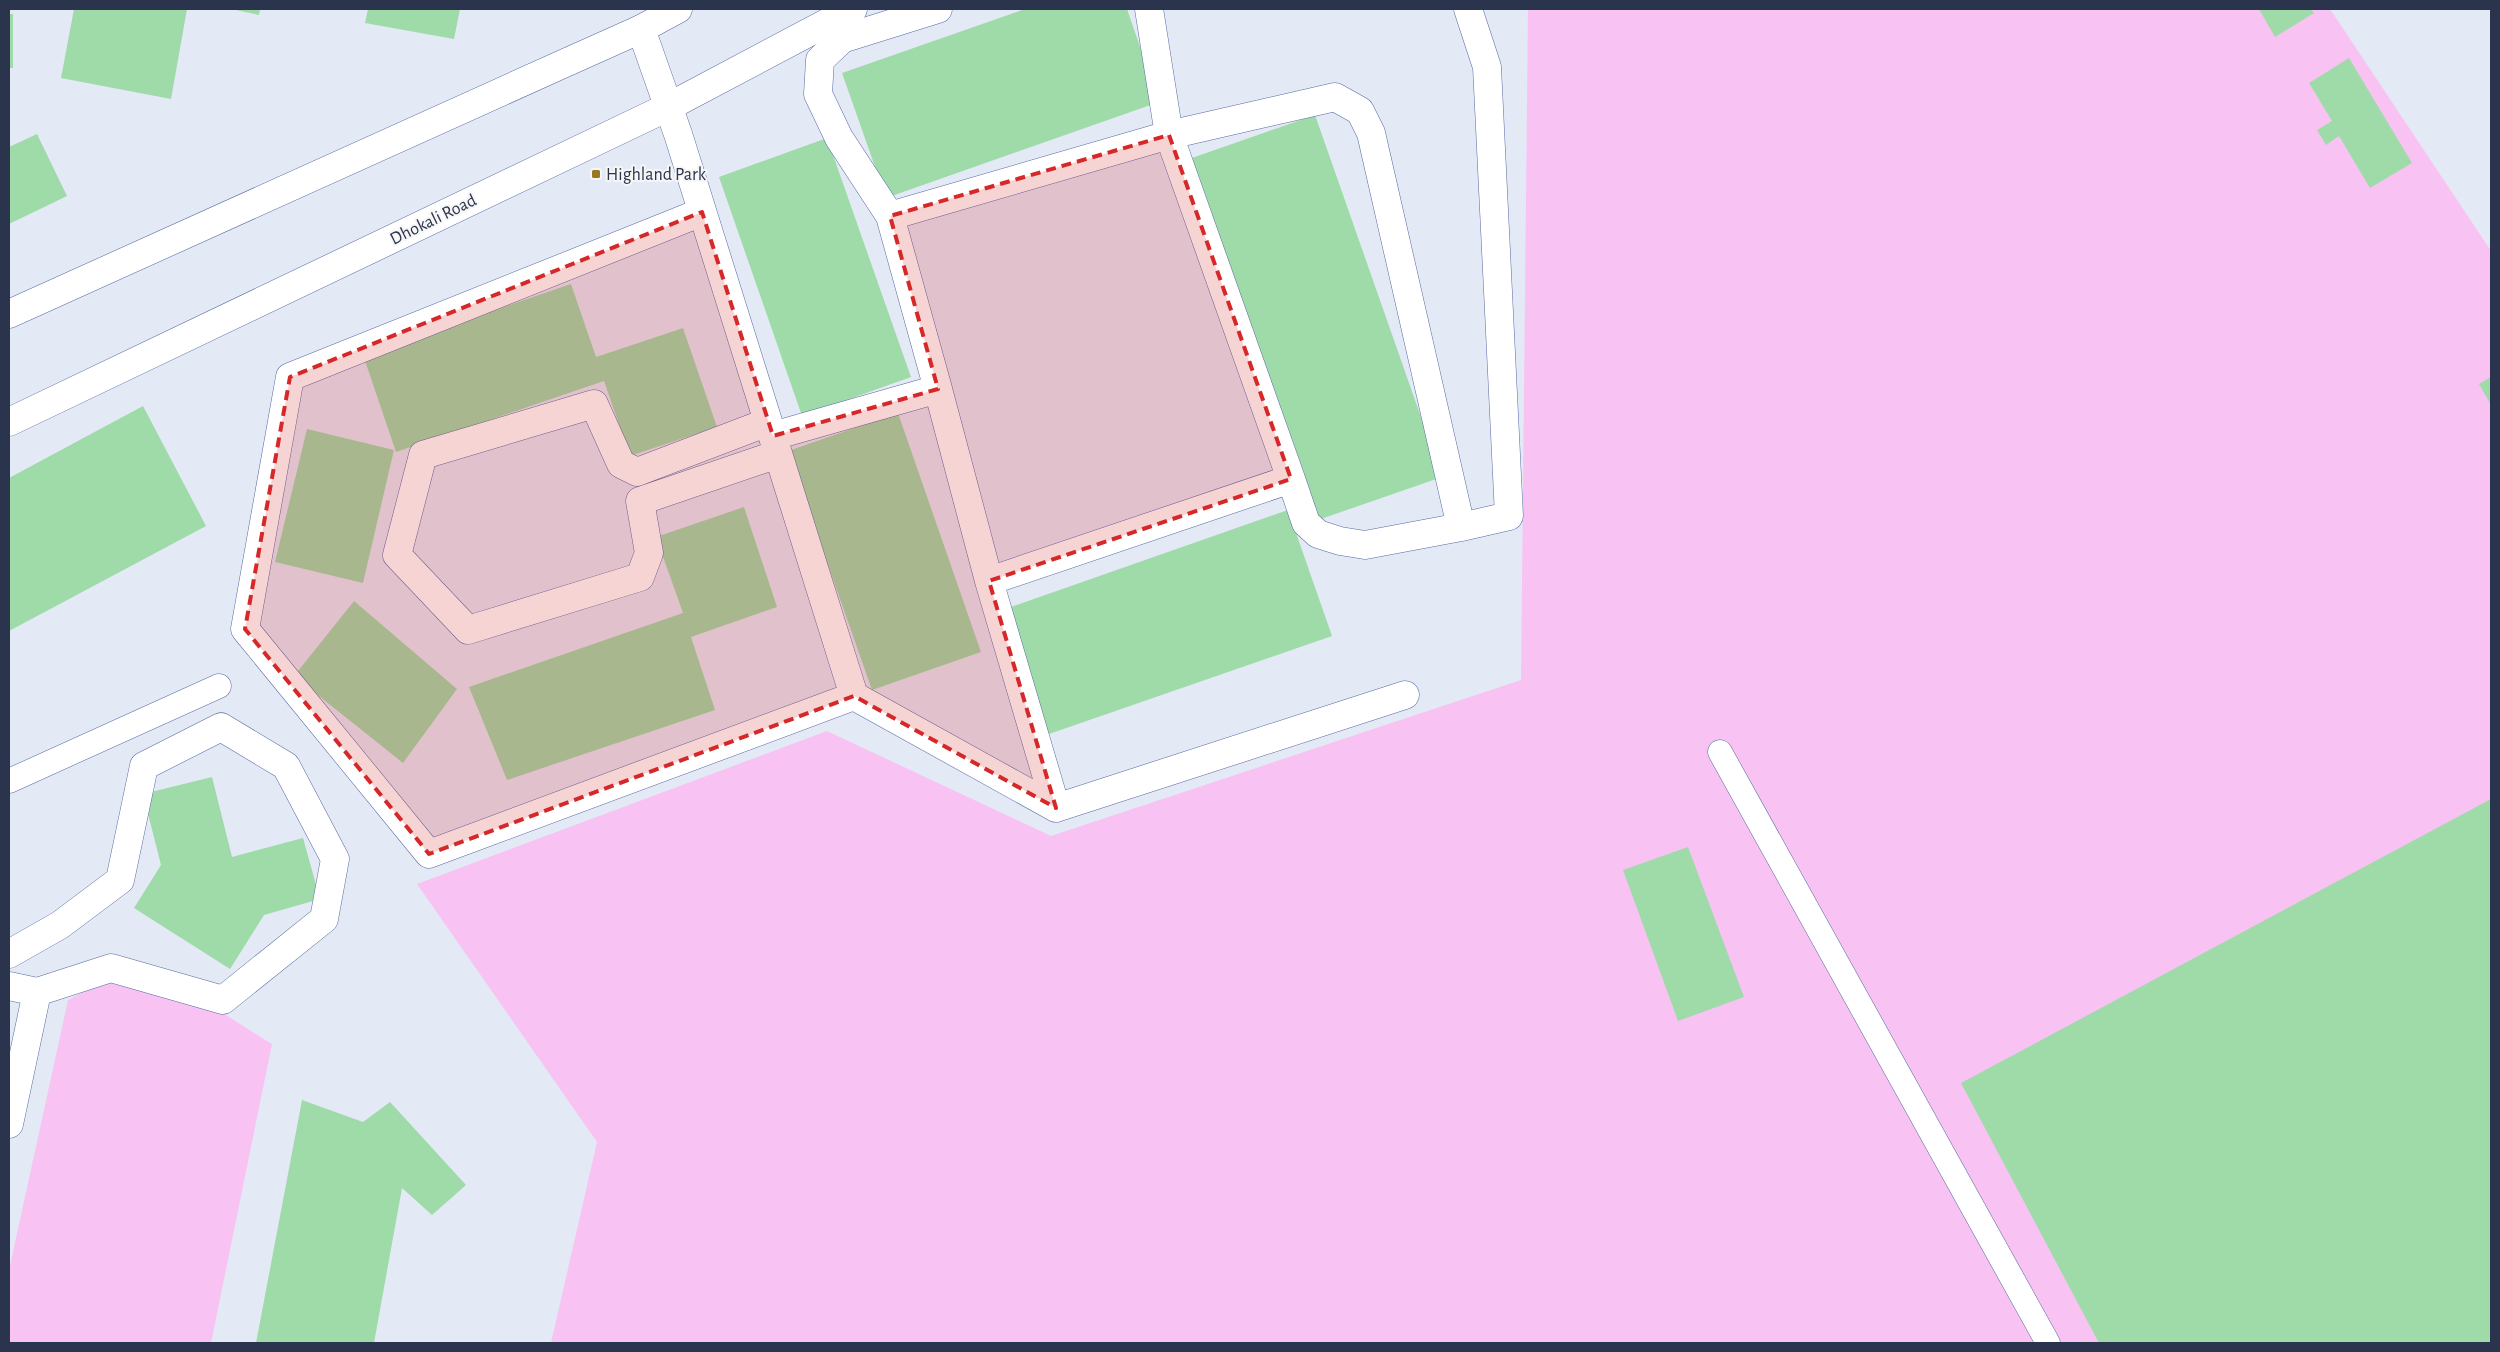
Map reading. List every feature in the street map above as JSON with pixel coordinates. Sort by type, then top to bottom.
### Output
[{"type":"street","points":[[9,314],[641,29],[678,9]]},
{"type":"street","name":"Dhokali Road","points":[[9,422],[668,107],[853,9]]},
{"type":"street","points":[[938,9],[842,39],[820,60],[818,94],[839,138],[890,216],[989,581],[1056,808]]},
{"type":"street","points":[[1149,9],[1169,135],[1306,523],[1318,534],[1340,541],[1365,545],[1509,516],[1487,67],[1468,9]]},
{"type":"street","points":[[641,29],[702,212],[854,696],[1056,808],[1405,695]]},
{"type":"street","points":[[890,216],[1169,135],[1334,97],[1360,111],[1371,133],[1461,527]]},
{"type":"street","points":[[702,212],[290,377],[245,629],[429,854],[854,696]]},
{"type":"street","points":[[773,437],[640,501],[648,553],[640,577],[468,630],[397,555],[423,455],[594,404],[621,464],[637,472],[773,437],[938,389]]},
{"type":"street","points":[[989,581],[1291,479]]},
{"type":"street","points":[[9,954],[60,925],[120,880],[144,766],[222,727],[286,766],[336,858],[324,919],[223,1000],[111,968],[37,992],[9,986]]},
{"type":"street","points":[[9,1124],[37,992]]},
{"type":"lane","points":[[9,781],[219,686]]},
{"type":"lane","points":[[1720,752],[2048,1343]]},
{"type":"highlighted area","points":[[1169,135],[1291,479],[989,581],[1056,808],[854,696],[429,854],[245,629],[290,377],[702,212],[773,436],[938,389],[890,216]]},
{"type":"shaded area","points":[[1528,9],[2330,9],[2491,251],[2491,1343],[551,1343],[597,1142],[417,884],[827,731],[1051,836],[1521,680]]},
{"type":"shaded area","points":[[141,962],[272,1044],[211,1343],[9,1343],[9,1270],[68,1000]]},
{"type":"building","points":[[74,9],[187,9],[171,99],[61,78]]},
{"type":"building","points":[[231,9],[260,9],[259,15]]},
{"type":"building","points":[[368,9],[460,9],[454,39],[365,23]]},
{"type":"building","points":[[1025,9],[1127,9],[1159,102],[886,198],[842,73]]},
{"type":"building","points":[[2259,9],[2311,9],[2314,13],[2275,37]]},
{"type":"building","points":[[9,14],[13,14],[13,68],[9,68]]},
{"type":"building","points":[[2349,58],[2412,163],[2370,188],[2339,136],[2326,145],[2317,130],[2332,121],[2309,83]]},
{"type":"building","points":[[1315,115],[1442,477],[1315,521],[1189,159]]},
{"type":"building","points":[[37,134],[67,196],[9,224],[9,147]]},
{"type":"building","points":[[827,138],[911,377],[802,416],[719,177]]},
{"type":"building","points":[[571,284],[596,357],[683,328],[717,427],[630,456],[604,381],[396,452],[363,355]]},
{"type":"building","points":[[2491,377],[2491,405],[2479,384]]},
{"type":"building","points":[[143,406],[206,526],[9,631],[9,478]]},
{"type":"building","points":[[898,413],[981,652],[872,690],[788,451]]},
{"type":"building","points":[[307,429],[394,450],[363,583],[275,562]]},
{"type":"building","points":[[744,507],[777,607],[691,637],[715,710],[507,780],[469,687],[683,613],[656,537]]},
{"type":"building","points":[[1288,510],[1332,636],[1049,734],[1005,609]]},
{"type":"building","points":[[354,601],[457,689],[403,763],[294,676]]},
{"type":"building","points":[[212,777],[232,857],[303,838],[320,899],[264,915],[230,969],[134,908],[161,865],[143,794]]},
{"type":"building","points":[[2491,799],[2491,1343],[2099,1343],[1961,1083]]},
{"type":"building","points":[[1688,847],[1744,997],[1678,1021],[1623,870]]},
{"type":"building","points":[[302,1100],[363,1122],[390,1102],[466,1185],[432,1215],[402,1188],[374,1343],[256,1343]]},
{"type":"place","name":"Highland Park","points":[[596,174]]}]
